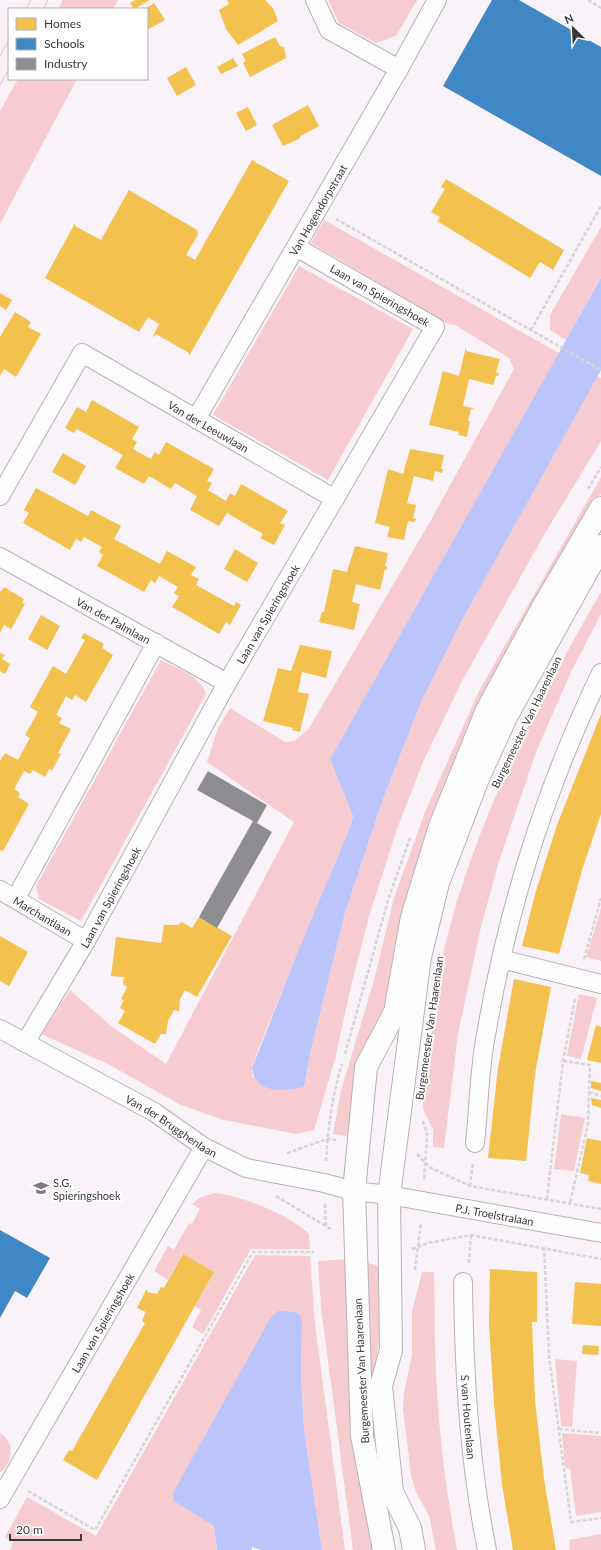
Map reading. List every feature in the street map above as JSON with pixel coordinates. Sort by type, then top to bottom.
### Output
[{"type":"main road","name":"Burgemeester Van Haarenlaan","points":[[384,1550],[362,1436],[354,1191],[366,1067],[395,1012],[412,917],[440,826],[487,710],[543,607],[601,508]]},
{"type":"main road","name":"Burgemeester Van Haarenlaan","points":[[414,1550],[410,1528],[392,1492],[381,1386],[391,1350],[388,1246],[389,1195],[420,957],[438,883],[479,776],[506,717],[601,546]]},
{"type":"street","points":[[315,0],[329,30],[399,69]]},
{"type":"street","name":"Van Hogendorpstraat","points":[[196,419],[399,69],[437,0]]},
{"type":"street","name":"Laan van Spieringshoek","points":[[25,1043],[86,941],[227,683],[435,327],[296,247]]},
{"type":"street","name":"Van der Leeuwlaan","points":[[0,496],[82,353],[335,499]]},
{"type":"street","name":"Van der Palmlaan","points":[[0,557],[227,683]]},
{"type":"street","points":[[16,898],[156,643]]},
{"type":"street","points":[[475,1143],[485,1036],[501,959],[534,838],[581,714],[601,673]]},
{"type":"street","name":"Marchantlaan","points":[[0,890],[16,898],[86,941]]},
{"type":"street","points":[[501,959],[601,984]]},
{"type":"street","name":"Van der Brugghenlaan","points":[[0,1029],[154,1112],[204,1146],[246,1168],[324,1183],[354,1191]]},
{"type":"street","name":"Laan van Spieringshoek","points":[[0,1499],[204,1146]]},
{"type":"street","points":[[354,1191],[389,1195]]},
{"type":"street","name":"P.J. Troelstralaan","points":[[389,1195],[601,1233]]},
{"type":"street","name":"S van Houtenlaan","points":[[463,1282],[464,1368],[477,1494],[487,1550]]},
{"type":"path","points":[[588,0],[601,8]]},
{"type":"path","points":[[531,330],[601,206]]},
{"type":"path","points":[[318,209],[601,370]]},
{"type":"path","points":[[547,1199],[563,1060],[578,978],[601,898]]},
{"type":"path","points":[[563,1060],[590,1065],[588,1124],[570,1203]]},
{"type":"path","points":[[589,1092],[601,1096]]},
{"type":"path","name":"Burgemeester Van Haarenlaan","points":[[414,1272],[419,1246],[427,1134],[420,1115]]},
{"type":"path","points":[[425,1162],[431,1168],[470,1186],[601,1209]]},
{"type":"path","points":[[271,1193],[326,1228],[356,1240]]},
{"type":"path","points":[[388,1246],[409,1250],[428,1243],[471,1235],[544,1247],[601,1259]]},
{"type":"path","points":[[463,1282],[469,1269],[471,1235]]},
{"type":"path","points":[[544,1247],[550,1356],[571,1522],[601,1518]]},
{"type":"path","points":[[10,1481],[95,1530],[253,1252],[314,1252]]},
{"type":"path","points":[[559,1429],[601,1433]]},
{"type":"shaded area","points":[[63,0],[118,0],[114,8],[59,8]]},
{"type":"shaded area","points":[[328,0],[417,0],[396,36],[376,43],[339,23]]},
{"type":"shaded area","points":[[17,80],[76,80],[0,224],[0,111]]},
{"type":"shaded area","points":[[324,220],[559,353],[330,759],[353,816],[349,830],[259,1047],[252,1068],[253,1077],[304,1087],[310,1054],[345,913],[383,799],[422,700],[461,622],[597,376],[601,378],[601,441],[544,535],[462,681],[423,762],[397,829],[370,913],[351,986],[335,1059],[314,1130],[296,1134],[224,1120],[181,1105],[108,1064],[41,1034],[70,990],[111,1026],[166,1064],[294,822],[207,762],[218,728],[230,708],[285,742],[294,741],[308,730],[431,520],[514,369],[509,358],[455,325],[448,324],[311,243]]},
{"type":"shaded area","points":[[601,227],[601,278],[566,340],[550,330],[550,315]]},
{"type":"shaded area","points":[[299,266],[413,329],[328,480],[213,415]]},
{"type":"shaded area","points":[[601,477],[601,493],[544,591],[385,1012],[351,1137],[333,1134],[341,1091],[374,980],[394,898],[425,812],[479,691]]},
{"type":"shaded area","points":[[601,592],[601,614],[571,672],[536,752],[498,864],[480,931],[458,1034],[444,1148],[433,1147],[433,1130],[423,1109],[423,1101],[440,966],[456,906],[471,859],[508,767],[576,635]]},
{"type":"shaded area","points":[[161,660],[194,677],[203,687],[206,694],[81,921],[39,899],[36,886]]},
{"type":"shaded area","points":[[601,908],[601,961],[586,957]]},
{"type":"shaded area","points":[[579,994],[597,998],[581,1059],[567,1056]]},
{"type":"shaded area","points":[[561,1114],[585,1118],[574,1171],[554,1169]]},
{"type":"shaded area","points":[[216,1193],[228,1195],[253,1203],[289,1219],[309,1234],[310,1249],[251,1249],[203,1334],[192,1327],[201,1310],[195,1306],[214,1272],[180,1253],[182,1255],[168,1280],[154,1271],[168,1246],[174,1250],[189,1223],[192,1224],[200,1209],[192,1204],[201,1197]]},
{"type":"shaded area","points":[[255,1255],[310,1256],[315,1324],[345,1550],[322,1550],[304,1429],[301,1377],[302,1321],[198,1515],[214,1526],[217,1550],[10,1550],[13,1542],[5,1537],[27,1497],[96,1536]]},
{"type":"shaded area","points":[[350,1259],[376,1550],[353,1550],[321,1308],[318,1261]]},
{"type":"shaded area","points":[[368,1263],[378,1266],[379,1335],[373,1376],[370,1376]]},
{"type":"shaded area","points":[[422,1272],[434,1272],[435,1361],[439,1418],[446,1484],[457,1550],[436,1550],[429,1516],[416,1492],[411,1475],[403,1409],[404,1392],[412,1355],[412,1312]]},
{"type":"shaded area","points":[[555,1359],[577,1361],[572,1427],[561,1426]]},
{"type":"shaded area","points":[[0,1433],[5,1436],[8,1441],[10,1447],[10,1458],[8,1464],[0,1472]]},
{"type":"shaded area","points":[[562,1433],[601,1436],[601,1512],[576,1516],[570,1469],[565,1468]]},
{"type":"shaded area","points":[[601,1534],[601,1550],[570,1550],[569,1540]]},
{"type":"water","points":[[601,278],[601,370],[461,622],[422,700],[383,799],[345,913],[310,1054],[304,1087],[280,1090],[265,1087],[259,1083],[252,1068],[301,944],[349,830],[353,816],[330,759]]},
{"type":"water","points":[[278,1311],[296,1312],[300,1315],[302,1321],[301,1377],[304,1429],[322,1550],[261,1550],[252,1547],[252,1550],[217,1550],[214,1526],[174,1501],[173,1493],[271,1317]]},
{"type":"building: Homes","points":[[135,0],[150,0],[136,8],[133,8],[130,3]]},
{"type":"building: Homes","points":[[227,0],[265,0],[273,8],[278,21],[238,45],[226,29],[219,10],[229,4]]},
{"type":"building: Homes","points":[[154,3],[165,20],[148,29],[148,8],[146,8]]},
{"type":"building: Homes","points":[[275,37],[280,46],[284,47],[286,58],[250,77],[243,63],[246,61],[242,54]]},
{"type":"building: Homes","points":[[233,58],[238,66],[221,74],[217,67]]},
{"type":"building: Homes","points":[[186,67],[196,85],[177,96],[167,78]]},
{"type":"building: Homes","points":[[308,105],[319,126],[301,136],[299,139],[283,146],[272,125]]},
{"type":"building: Homes","points":[[248,107],[257,125],[246,131],[236,113]]},
{"type":"building: Homes","points":[[252,160],[289,181],[189,356],[189,353],[156,334],[154,337],[153,336],[159,324],[148,317],[139,332],[45,278],[75,223],[75,226],[101,240],[129,190],[197,230],[198,235],[186,255],[195,260]]},
{"type":"building: Homes","points":[[446,179],[564,250],[553,270],[540,262],[530,278],[437,221],[440,217],[431,212],[445,189],[441,187]]},
{"type":"building: Homes","points":[[0,293],[12,300],[6,310],[0,306]]},
{"type":"building: Homes","points":[[15,312],[31,322],[28,327],[41,334],[16,377],[4,369],[0,376],[0,337]]},
{"type":"building: Homes","points":[[466,347],[466,351],[500,359],[496,372],[499,373],[498,376],[496,376],[493,385],[469,379],[463,406],[473,408],[471,409],[468,421],[470,421],[467,437],[458,435],[459,432],[429,425],[443,371],[459,376]]},
{"type":"building: Homes","points":[[92,400],[139,427],[132,439],[137,442],[133,449],[151,459],[155,452],[159,455],[166,442],[214,469],[207,481],[212,483],[208,490],[226,501],[230,493],[235,496],[241,484],[288,511],[280,523],[285,525],[274,545],[260,538],[263,534],[227,513],[219,526],[190,510],[197,496],[175,483],[171,489],[149,476],[144,484],[115,468],[123,455],[77,429],[74,433],[65,428],[77,407],[86,412]]},
{"type":"building: Homes","points":[[410,449],[444,455],[441,469],[443,469],[442,473],[435,471],[433,481],[414,476],[407,503],[416,505],[413,518],[416,519],[415,522],[408,521],[404,540],[387,537],[390,527],[375,523],[388,469],[403,474]]},
{"type":"building: Homes","points":[[63,453],[86,466],[75,485],[52,472]]},
{"type":"building: Homes","points":[[36,488],[88,516],[91,510],[121,526],[114,539],[160,564],[167,551],[196,567],[191,575],[199,579],[196,585],[234,606],[236,602],[241,605],[230,625],[226,622],[219,634],[172,607],[179,596],[174,593],[178,587],[159,576],[155,583],[151,580],[144,592],[97,566],[103,555],[99,552],[102,547],[84,537],[81,542],[76,539],[70,550],[23,523],[29,513],[24,510]]},
{"type":"building: Homes","points":[[355,546],[388,553],[385,566],[387,567],[387,570],[385,569],[380,590],[356,584],[352,602],[360,604],[354,630],[319,622],[322,612],[324,612],[333,569],[347,572]]},
{"type":"building: Homes","points":[[235,549],[258,563],[247,582],[224,569]]},
{"type":"building: Homes","points":[[4,587],[24,599],[22,603],[25,604],[11,629],[4,625],[0,633],[0,591]]},
{"type":"building: Homes","points":[[41,615],[60,626],[47,650],[28,639]]},
{"type":"building: Homes","points":[[84,633],[104,644],[102,648],[113,655],[86,702],[75,695],[72,700],[66,696],[56,715],[62,718],[59,723],[71,729],[58,753],[61,754],[52,770],[49,769],[45,777],[33,770],[30,774],[24,771],[14,789],[20,793],[18,797],[29,804],[3,851],[0,850],[0,761],[5,753],[18,760],[30,738],[25,735],[38,712],[30,707],[53,666],[66,674],[85,640],[81,638]]},
{"type":"building: Homes","points":[[300,645],[332,651],[326,678],[302,672],[298,692],[309,694],[300,732],[292,730],[293,728],[263,721],[278,668],[291,671]]},
{"type":"building: Homes","points":[[0,653],[5,655],[2,659],[10,664],[5,674],[0,671]]},
{"type":"building: Homes","points":[[601,714],[601,814],[582,870],[559,954],[522,946],[535,894],[557,825]]},
{"type":"building: Homes","points":[[199,917],[232,936],[197,997],[185,990],[180,999],[179,1011],[174,1010],[168,1021],[166,1034],[161,1034],[155,1044],[118,1023],[125,1011],[120,1008],[124,1000],[121,999],[127,987],[123,984],[124,977],[111,976],[116,937],[161,943],[164,925],[178,925],[182,922],[192,928]]},
{"type":"building: Homes","points":[[0,936],[28,952],[9,986],[0,981]]},
{"type":"building: Homes","points":[[514,979],[551,987],[535,1074],[526,1161],[488,1158],[498,1068]]},
{"type":"building: Homes","points":[[596,1025],[601,1027],[601,1063],[587,1060]]},
{"type":"building: Homes","points":[[591,1081],[601,1083],[601,1091],[591,1088]]},
{"type":"building: Homes","points":[[591,1098],[601,1100],[601,1108],[592,1105]]},
{"type":"building: Homes","points":[[587,1138],[601,1141],[601,1184],[588,1181],[589,1175],[580,1173]]},
{"type":"building: Homes","points":[[183,1254],[214,1272],[97,1480],[63,1460],[69,1450],[72,1451],[145,1323],[142,1321],[146,1312],[137,1308],[146,1290],[148,1290],[147,1292],[157,1294],[161,1287],[164,1288]]},
{"type":"building: Homes","points":[[490,1269],[537,1272],[537,1322],[532,1322],[535,1401],[544,1479],[556,1550],[513,1550],[502,1484],[494,1404],[489,1324]]},
{"type":"building: Homes","points":[[575,1282],[601,1284],[601,1326],[572,1324]]},
{"type":"building: Homes","points":[[583,1345],[599,1346],[598,1355],[582,1354]]},
{"type":"building: Schools","points":[[492,0],[519,0],[601,47],[601,176],[443,86]]},
{"type":"building: Schools","points":[[0,1230],[50,1258],[27,1298],[15,1291],[0,1318]]},
{"type":"building: Industry","points":[[208,771],[267,805],[257,823],[272,832],[217,928],[199,917],[253,821],[197,790]]},
{"type":"tram line","points":[[27,8],[31,0]]},
{"type":"tram line","points":[[44,8],[48,0]]},
{"type":"tram line","points":[[0,56],[8,42]]},
{"type":"tram line","points":[[0,85],[8,71]]},
{"type":"place","name":"S.G. Spieringshoek","points":[[41,1188]]}]
